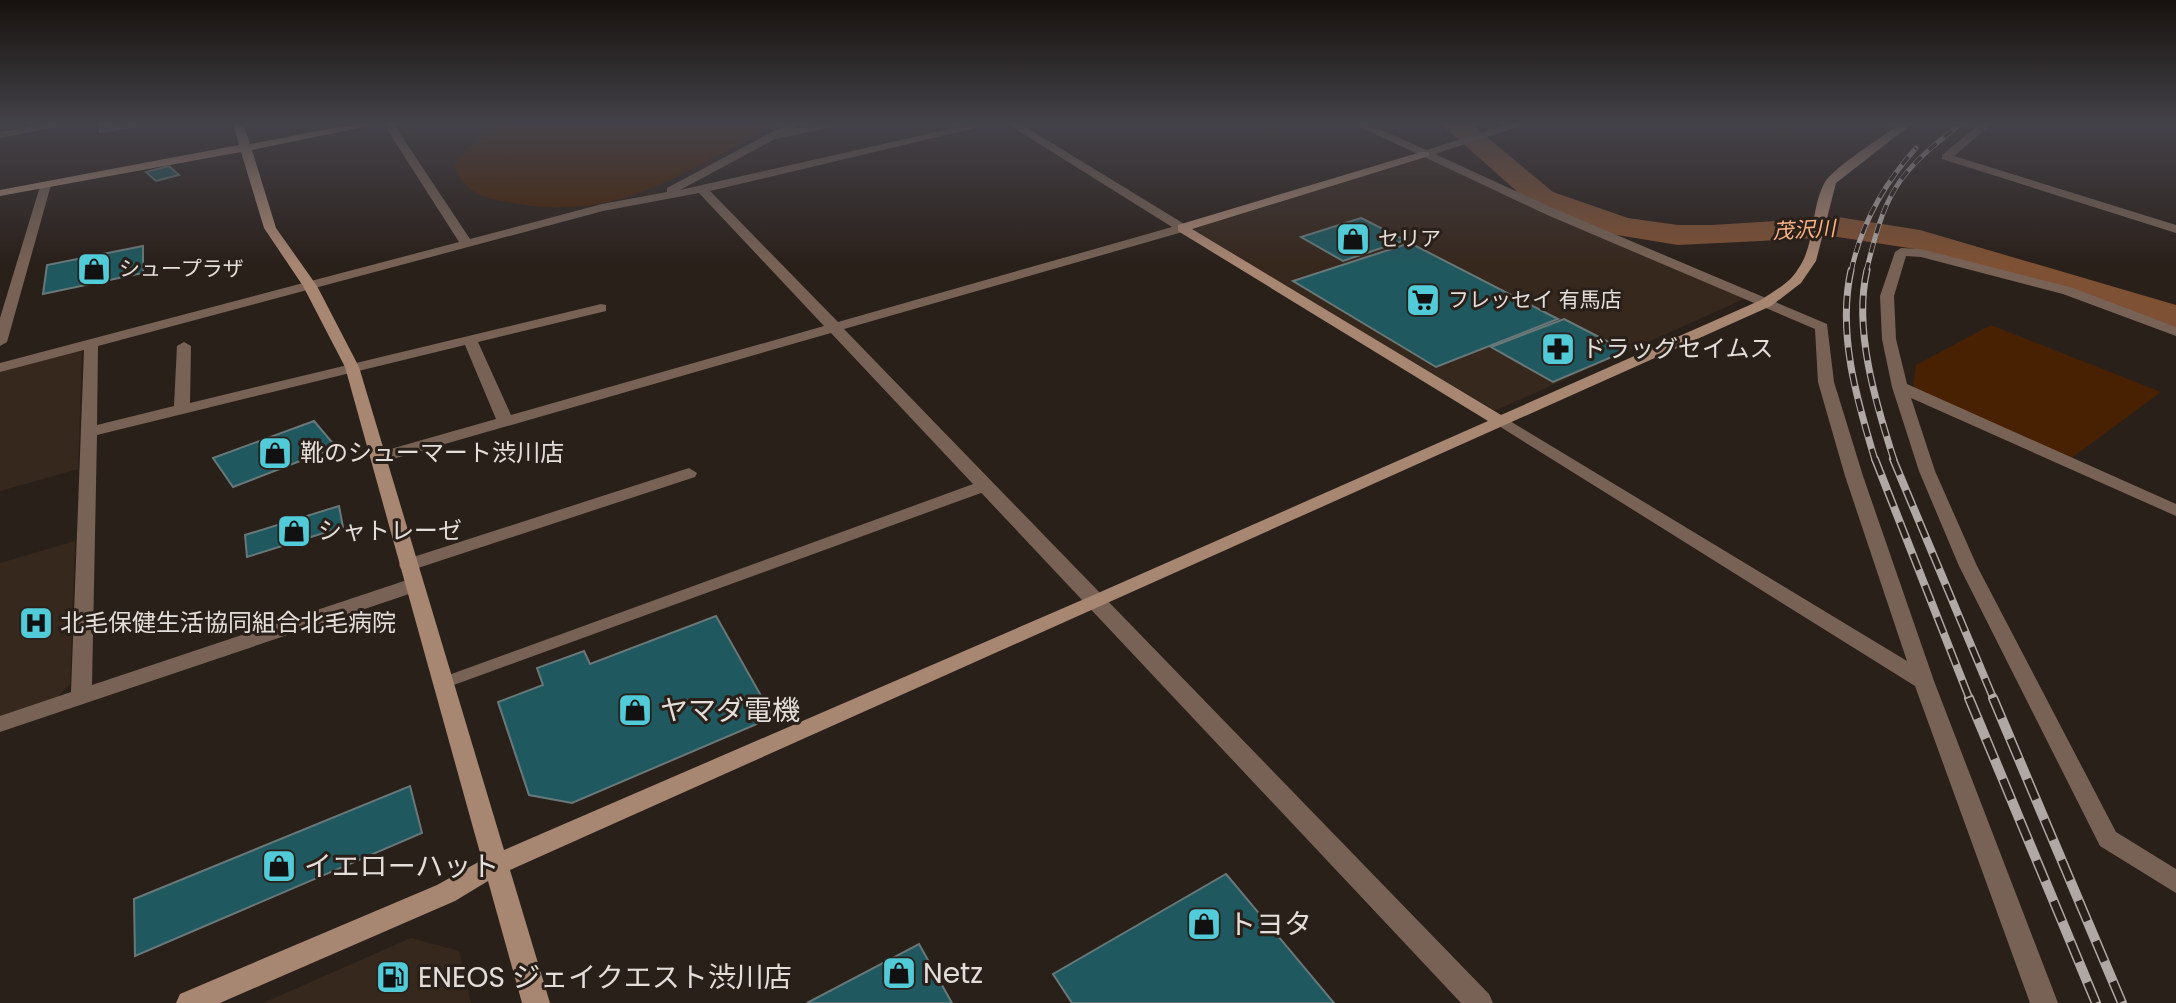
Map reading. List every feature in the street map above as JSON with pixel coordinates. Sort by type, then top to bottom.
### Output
[{"type":"street","points":[[0,193],[129,170]]},
{"type":"street","points":[[250,170],[270,228],[310,286],[352,367],[536,1003]]},
{"type":"street","points":[[418,170],[466,243]]},
{"type":"street","points":[[654,198],[708,170]]},
{"type":"street","points":[[0,368],[602,208],[786,170]]},
{"type":"street","points":[[1087,170],[1924,681]]},
{"type":"street","points":[[379,458],[1182,228],[1374,170]]},
{"type":"street","points":[[1460,170],[1549,211],[1822,327],[1826,382],[1854,476],[1924,681],[2044,1003]]},
{"type":"street","points":[[190,1003],[446,893],[495,865],[1096,602],[1766,303],[1804,271],[1816,239],[1824,193],[1831,181],[1845,170]]},
{"type":"street","points":[[1985,170],[2176,229]]},
{"type":"street","points":[[0,342],[45,185]]},
{"type":"street","points":[[702,189],[1479,1003]]},
{"type":"street","points":[[2176,332],[2068,291],[1921,253],[1901,252],[1887,296],[1888,339],[1900,387],[1927,471],[1968,566],[2108,839],[2176,882]]},
{"type":"street","points":[[88,432],[601,308]]},
{"type":"street","points":[[470,339],[505,421]]},
{"type":"street","points":[[81,697],[91,344]]},
{"type":"street","points":[[182,410],[184,346]]},
{"type":"street","points":[[1900,387],[2176,511]]},
{"type":"street","points":[[0,724],[81,697],[689,472]]},
{"type":"lane","points":[[443,683],[984,486]]},
{"type":"shaded area","points":[[456,170],[689,170],[641,192],[612,201],[582,206],[549,207],[485,197],[470,189]]},
{"type":"shaded area","points":[[1379,170],[1456,170],[1746,298],[1492,412],[1191,229],[1192,226]]},
{"type":"shaded area","points":[[1991,325],[2161,392],[2070,459],[1913,388],[1916,365]]},
{"type":"shaded area","points":[[82,351],[78,469],[0,491],[0,371]]},
{"type":"shaded area","name":"北毛保健生活協同組合北毛病院","points":[[75,541],[70,684],[56,698],[0,717],[0,563]]},
{"type":"shaded area","name":"ENEOS ジェイクエスト渋川店","points":[[411,938],[459,951],[471,1003],[263,1003]]},
{"type":"building","points":[[173,170],[179,175],[156,181],[146,172]]},
{"type":"building","name":"セリア","points":[[1361,218],[1405,240],[1343,261],[1301,237]]},
{"type":"building","name":"フレッセイ 有馬店","points":[[1410,243],[1558,319],[1436,367],[1293,281]]},
{"type":"building","name":"シュープラザ","points":[[143,246],[143,273],[43,294],[47,265]]},
{"type":"building","name":"ドラッグセイムス","points":[[1564,319],[1626,351],[1553,382],[1491,347]]},
{"type":"building","name":"靴のシューマート渋川店","points":[[314,421],[336,447],[233,487],[213,458]]},
{"type":"building","name":"シャトレーゼ","points":[[339,506],[343,527],[247,557],[245,535]]},
{"type":"building","name":"ヤマダ電機","points":[[716,616],[773,717],[572,803],[529,795],[498,702],[543,685],[537,668],[584,651],[590,664]]},
{"type":"building","name":"イエローハット","points":[[410,786],[422,833],[135,956],[134,899]]},
{"type":"building","name":"トヨタ","points":[[1226,874],[1334,1003],[1072,1003],[1053,974]]},
{"type":"building","name":"Netz","points":[[919,944],[952,1003],[807,1003]]},
{"type":"waterway","name":"茂沢川","points":[[1509,170],[1542,198],[1622,227],[1678,235],[1838,227],[1920,240],[2176,317]]},
{"type":"railway","points":[[1851,272],[1867,221],[1898,170]]},
{"type":"railway","points":[[1866,272],[1881,219],[1890,198],[1909,170]]},
{"type":"railway","points":[[1851,270],[1846,318],[1851,366],[1875,460]]},
{"type":"railway","points":[[1867,270],[1863,317],[1868,366],[1894,460]]},
{"type":"railway","points":[[1875,459],[1970,700]]},
{"type":"railway","points":[[1893,459],[1994,700]]},
{"type":"railway","points":[[1969,698],[2096,1003]]},
{"type":"railway","points":[[1993,698],[2122,1003]]},
{"type":"place","name":"セリア","points":[[1353,239]]},
{"type":"place","name":"シュープラザ","points":[[94,269]]},
{"type":"place","name":"フレッセイ 有馬店","points":[[1423,300]]},
{"type":"place","name":"ドラッグセイムス","points":[[1558,349]]},
{"type":"place","name":"靴のシューマート渋川店","points":[[275,453]]},
{"type":"place","name":"シャトレーゼ","points":[[294,531]]},
{"type":"place","name":"北毛保健生活協同組合北毛病院","points":[[36,623]]},
{"type":"place","name":"ヤマダ電機","points":[[635,710]]},
{"type":"place","name":"イエローハット","points":[[279,866]]},
{"type":"place","name":"トヨタ","points":[[1204,924]]},
{"type":"place","name":"Netz","points":[[899,973]]},
{"type":"place","name":"ENEOS ジェイクエスト渋川店","points":[[393,977]]}]
